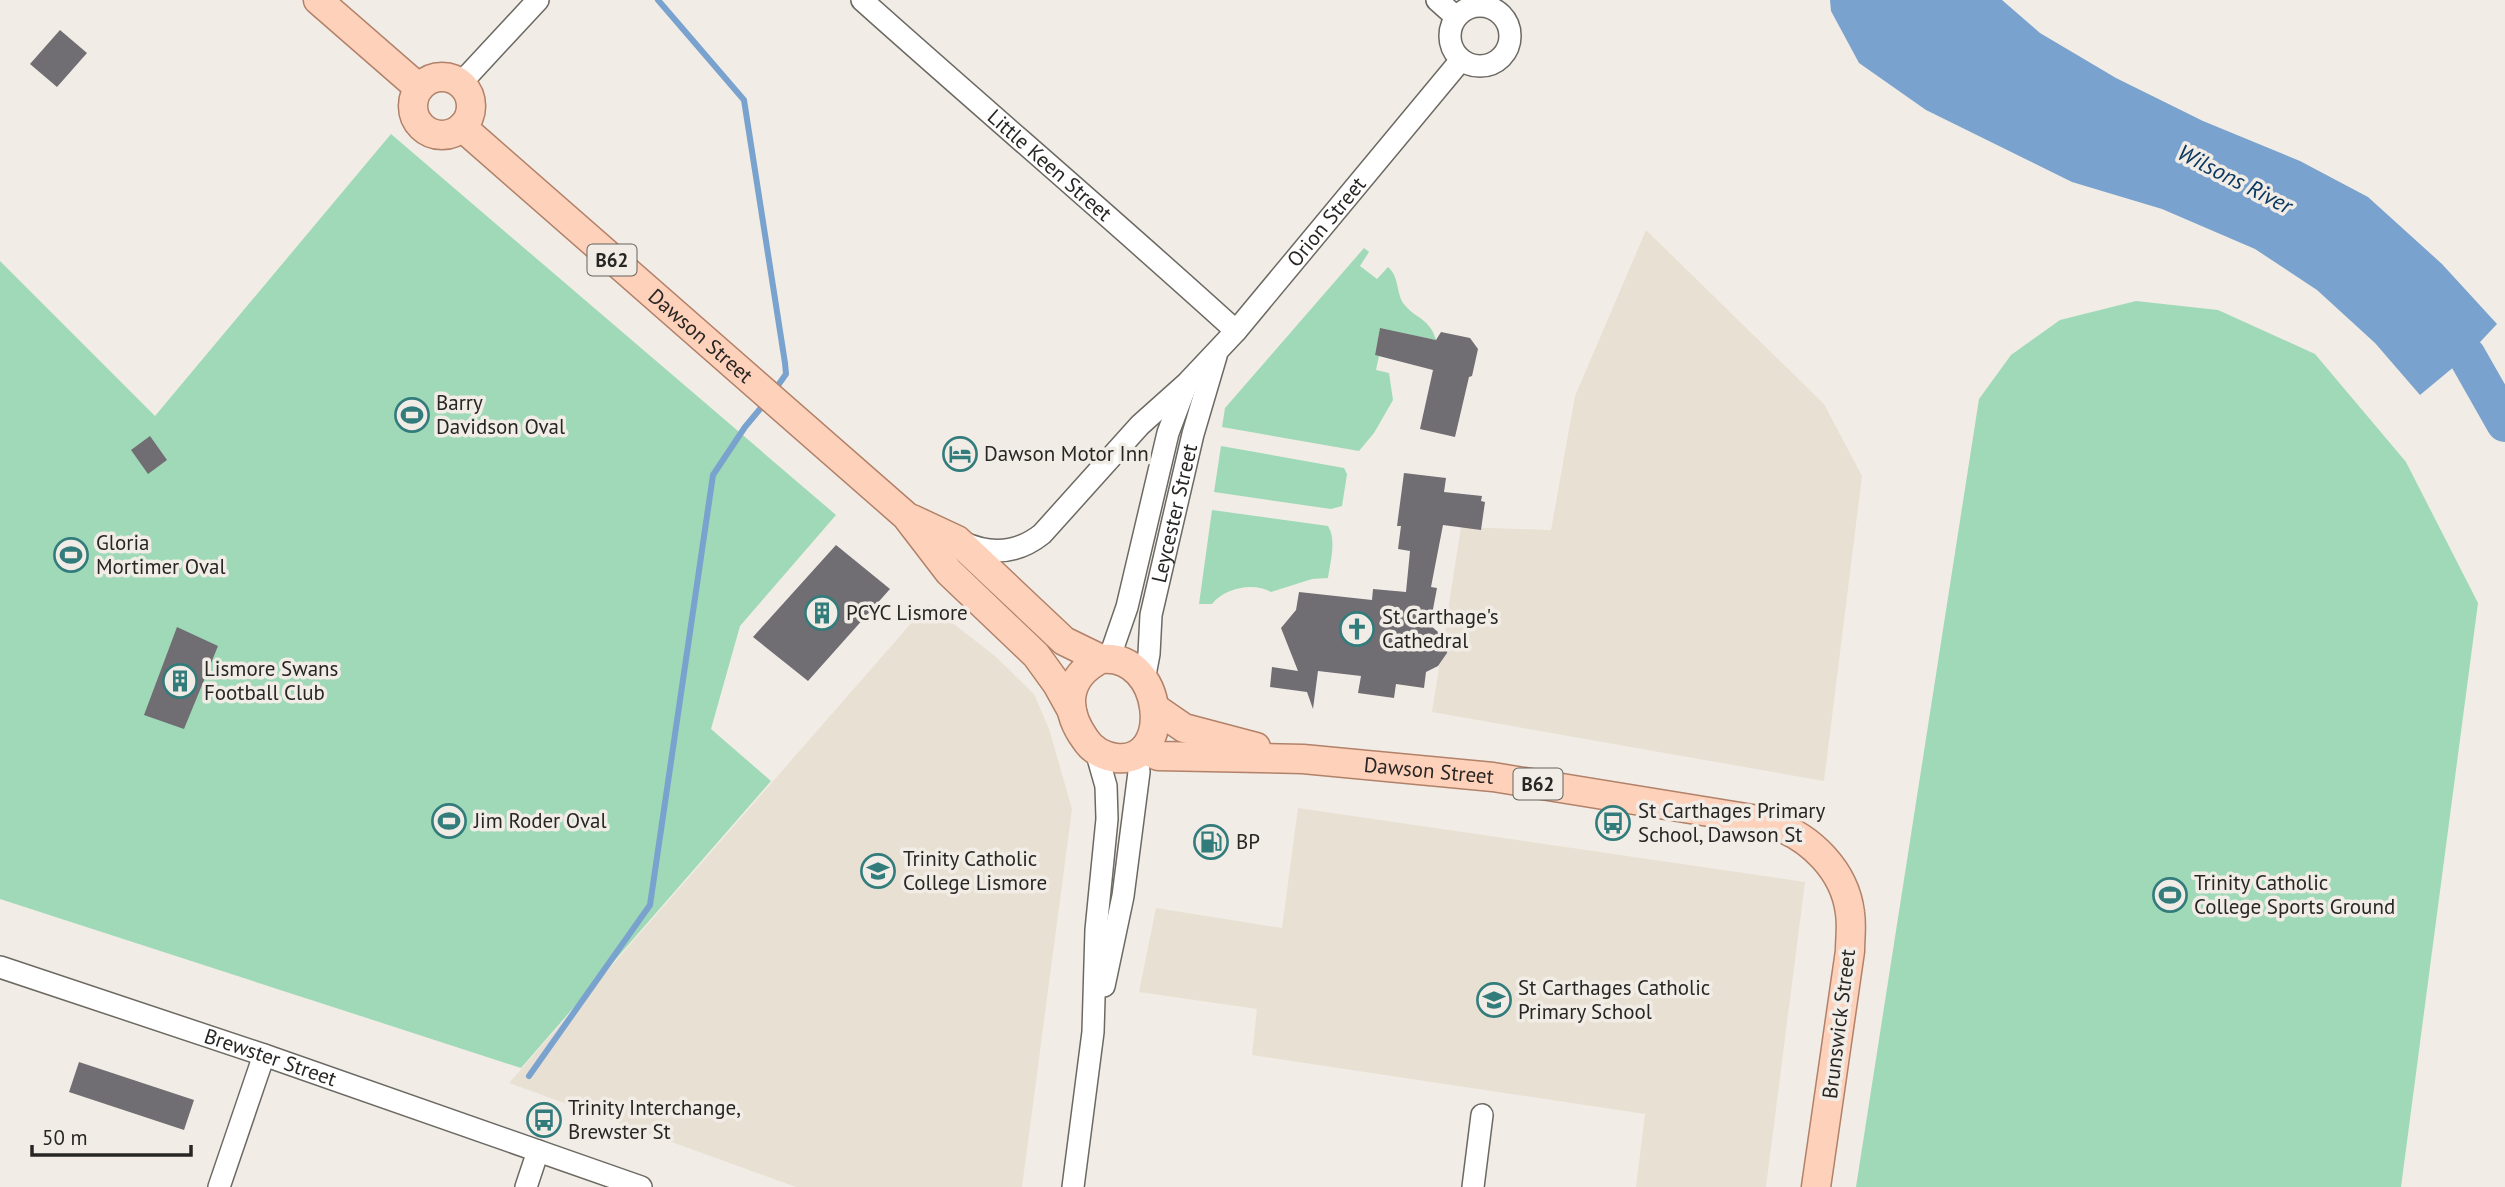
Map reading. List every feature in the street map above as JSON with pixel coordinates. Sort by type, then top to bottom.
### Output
[{"type":"main road","points":[[318,0],[419,88]]},
{"type":"main road","points":[[443,76],[461,83],[470,94],[471,101],[470,115],[462,127],[447,135],[423,128],[417,121],[413,104],[419,88],[434,77],[443,76]]},
{"type":"main road","name":"Dawson Street","points":[[462,127],[906,516],[949,572],[1036,655],[1072,711]]},
{"type":"main road","name":"Dawson Street","points":[[906,516],[957,540],[1064,640],[1105,659]]},
{"type":"main road","points":[[1096,751],[1086,741],[1072,711],[1072,690],[1088,666],[1105,659]]},
{"type":"main road","name":"B62","points":[[1105,659],[1120,660],[1130,665],[1144,680]]},
{"type":"main road","points":[[1140,753],[1153,730],[1155,708],[1144,680]]},
{"type":"main road","name":"Dawson Street","points":[[1155,708],[1184,728],[1303,759]]},
{"type":"main road","name":"B62","points":[[1096,751],[1117,758],[1140,753]]},
{"type":"main road","name":"Dawson Street","points":[[1140,753],[1158,756],[1303,759],[1493,777],[1772,823],[1814,846],[1829,864]]},
{"type":"main road","name":"Brunswick Street","points":[[1816,1187],[1850,951],[1850,912],[1842,886],[1829,864]]},
{"type":"street","points":[[461,83],[538,0]]},
{"type":"street","name":"Little Keen Street","points":[[862,0],[1020,141],[1147,249],[1236,331]]},
{"type":"street","points":[[1437,0],[1456,17]]},
{"type":"street","points":[[1474,6],[1508,8],[1510,38],[1502,57],[1491,65],[1478,67],[1461,60],[1455,54],[1450,41],[1456,17],[1474,6]]},
{"type":"street","name":"Orion Street","points":[[957,540],[982,550],[1001,552],[1032,542],[1140,425],[1187,383],[1236,331],[1461,60]]},
{"type":"street","name":"Leycester Street","points":[[1144,680],[1152,615],[1193,434],[1218,351]]},
{"type":"street","name":"Orion Street","points":[[1105,659],[1127,607],[1168,433],[1187,383]]},
{"type":"street","points":[[1093,1032],[1096,930],[1107,819],[1106,786],[1096,751]]},
{"type":"street","points":[[1073,1187],[1093,1032],[1123,896],[1140,753]]},
{"type":"street","name":"Brewster Street","points":[[0,967],[264,1055],[641,1187]]},
{"type":"street","points":[[219,1187],[264,1055]]},
{"type":"street","points":[[1473,1187],[1482,1115]]},
{"type":"street","points":[[526,1187],[538,1151]]},
{"type":"shaded area","points":[[1646,230],[1824,404],[1862,476],[1824,781],[1432,712],[1461,527],[1551,530],[1575,396]]},
{"type":"shaded area","name":"Trinity Catholic College Lismore","points":[[928,604],[995,656],[1034,694],[1049,729],[1072,809],[1022,1187],[796,1187],[509,1083]]},
{"type":"shaded area","name":"St Carthages Catholic Primary School","points":[[1298,808],[1805,882],[1766,1187],[1636,1187],[1645,1114],[1252,1055],[1257,1009],[1139,992],[1156,908],[1282,928]]},
{"type":"green space","points":[[391,134],[836,515],[740,626],[711,729],[771,781],[521,1068],[0,899],[0,261],[155,416]]},
{"type":"green space","points":[[1364,248],[1369,252],[1360,266],[1377,279],[1388,267],[1394,275],[1403,303],[1430,327],[1436,340],[1380,329],[1375,355],[1379,356],[1376,370],[1389,373],[1393,400],[1374,433],[1359,451],[1222,427],[1225,408]]},
{"type":"green space","name":"Trinity Catholic College Sports Ground","points":[[2136,301],[2218,310],[2315,354],[2406,462],[2478,603],[2401,1187],[1856,1187],[1979,399],[2011,355],[2060,320]]},
{"type":"green space","points":[[1221,446],[1344,468],[1347,474],[1342,506],[1331,509],[1214,492]]},
{"type":"green space","points":[[1212,510],[1328,526],[1332,545],[1328,578],[1312,579],[1271,592],[1256,587],[1240,588],[1224,594],[1212,604],[1199,604]]},
{"type":"water","points":[[1830,0],[2002,0],[2040,33],[2116,78],[2203,121],[2300,161],[2368,197],[2442,264],[2497,324],[2467,356],[2420,395],[2375,343],[2317,290],[2255,249],[2162,209],[2072,182],[1926,110],[1859,63],[1831,11]]},
{"type":"building","points":[[60,30],[87,53],[57,87],[30,64]]},
{"type":"building","points":[[1380,328],[1436,340],[1441,332],[1470,338],[1478,349],[1455,437],[1420,429],[1433,370],[1375,355]]},
{"type":"building","points":[[150,436],[167,460],[148,474],[131,450]]},
{"type":"building","name":"St Carthage's Cathedral","points":[[1404,473],[1446,478],[1444,492],[1482,496],[1481,501],[1485,502],[1481,530],[1443,525],[1431,587],[1437,588],[1430,625],[1445,638],[1447,653],[1438,666],[1426,672],[1424,688],[1396,684],[1394,698],[1358,693],[1361,676],[1318,671],[1313,709],[1307,692],[1270,687],[1272,667],[1298,671],[1281,628],[1296,610],[1299,592],[1372,600],[1373,589],[1406,592],[1410,551],[1398,549],[1401,526],[1397,526]]},
{"type":"building","name":"PCYC Lismore","points":[[836,545],[890,589],[808,681],[753,637]]},
{"type":"building","name":"Lismore Swans Football Club","points":[[177,627],[218,646],[184,729],[144,715]]},
{"type":"building","points":[[79,1062],[194,1100],[184,1130],[69,1092]]},
{"type":"waterway","points":[[658,0],[744,100],[785,363],[786,374],[774,391]]},
{"type":"waterway","name":"Wilsons River","points":[[2432,319],[2467,356],[2505,423]]},
{"type":"waterway","points":[[529,1076],[650,905],[713,475],[745,427],[765,403]]},
{"type":"place","name":"Barry Davidson Oval","points":[[412,415]]},
{"type":"place","name":"Dawson Motor Inn","points":[[960,454]]},
{"type":"place","name":"Gloria Mortimer Oval","points":[[71,555]]},
{"type":"place","name":"PCYC Lismore","points":[[822,613]]},
{"type":"place","name":"St Carthage's Cathedral","points":[[1357,629]]},
{"type":"place","name":"Lismore Swans Football Club","points":[[180,681]]},
{"type":"place","name":"Jim Roder Oval","points":[[449,821]]},
{"type":"place","name":"St Carthages Primary School, Dawson St","points":[[1613,823]]},
{"type":"place","name":"BP","points":[[1211,842]]},
{"type":"place","name":"Trinity Catholic College Lismore","points":[[878,871]]},
{"type":"place","name":"Trinity Catholic College Sports Ground","points":[[2170,895]]},
{"type":"place","name":"St Carthages Catholic Primary School","points":[[1494,1000]]},
{"type":"place","name":"Trinity Interchange, Brewster St","points":[[544,1120]]}]
